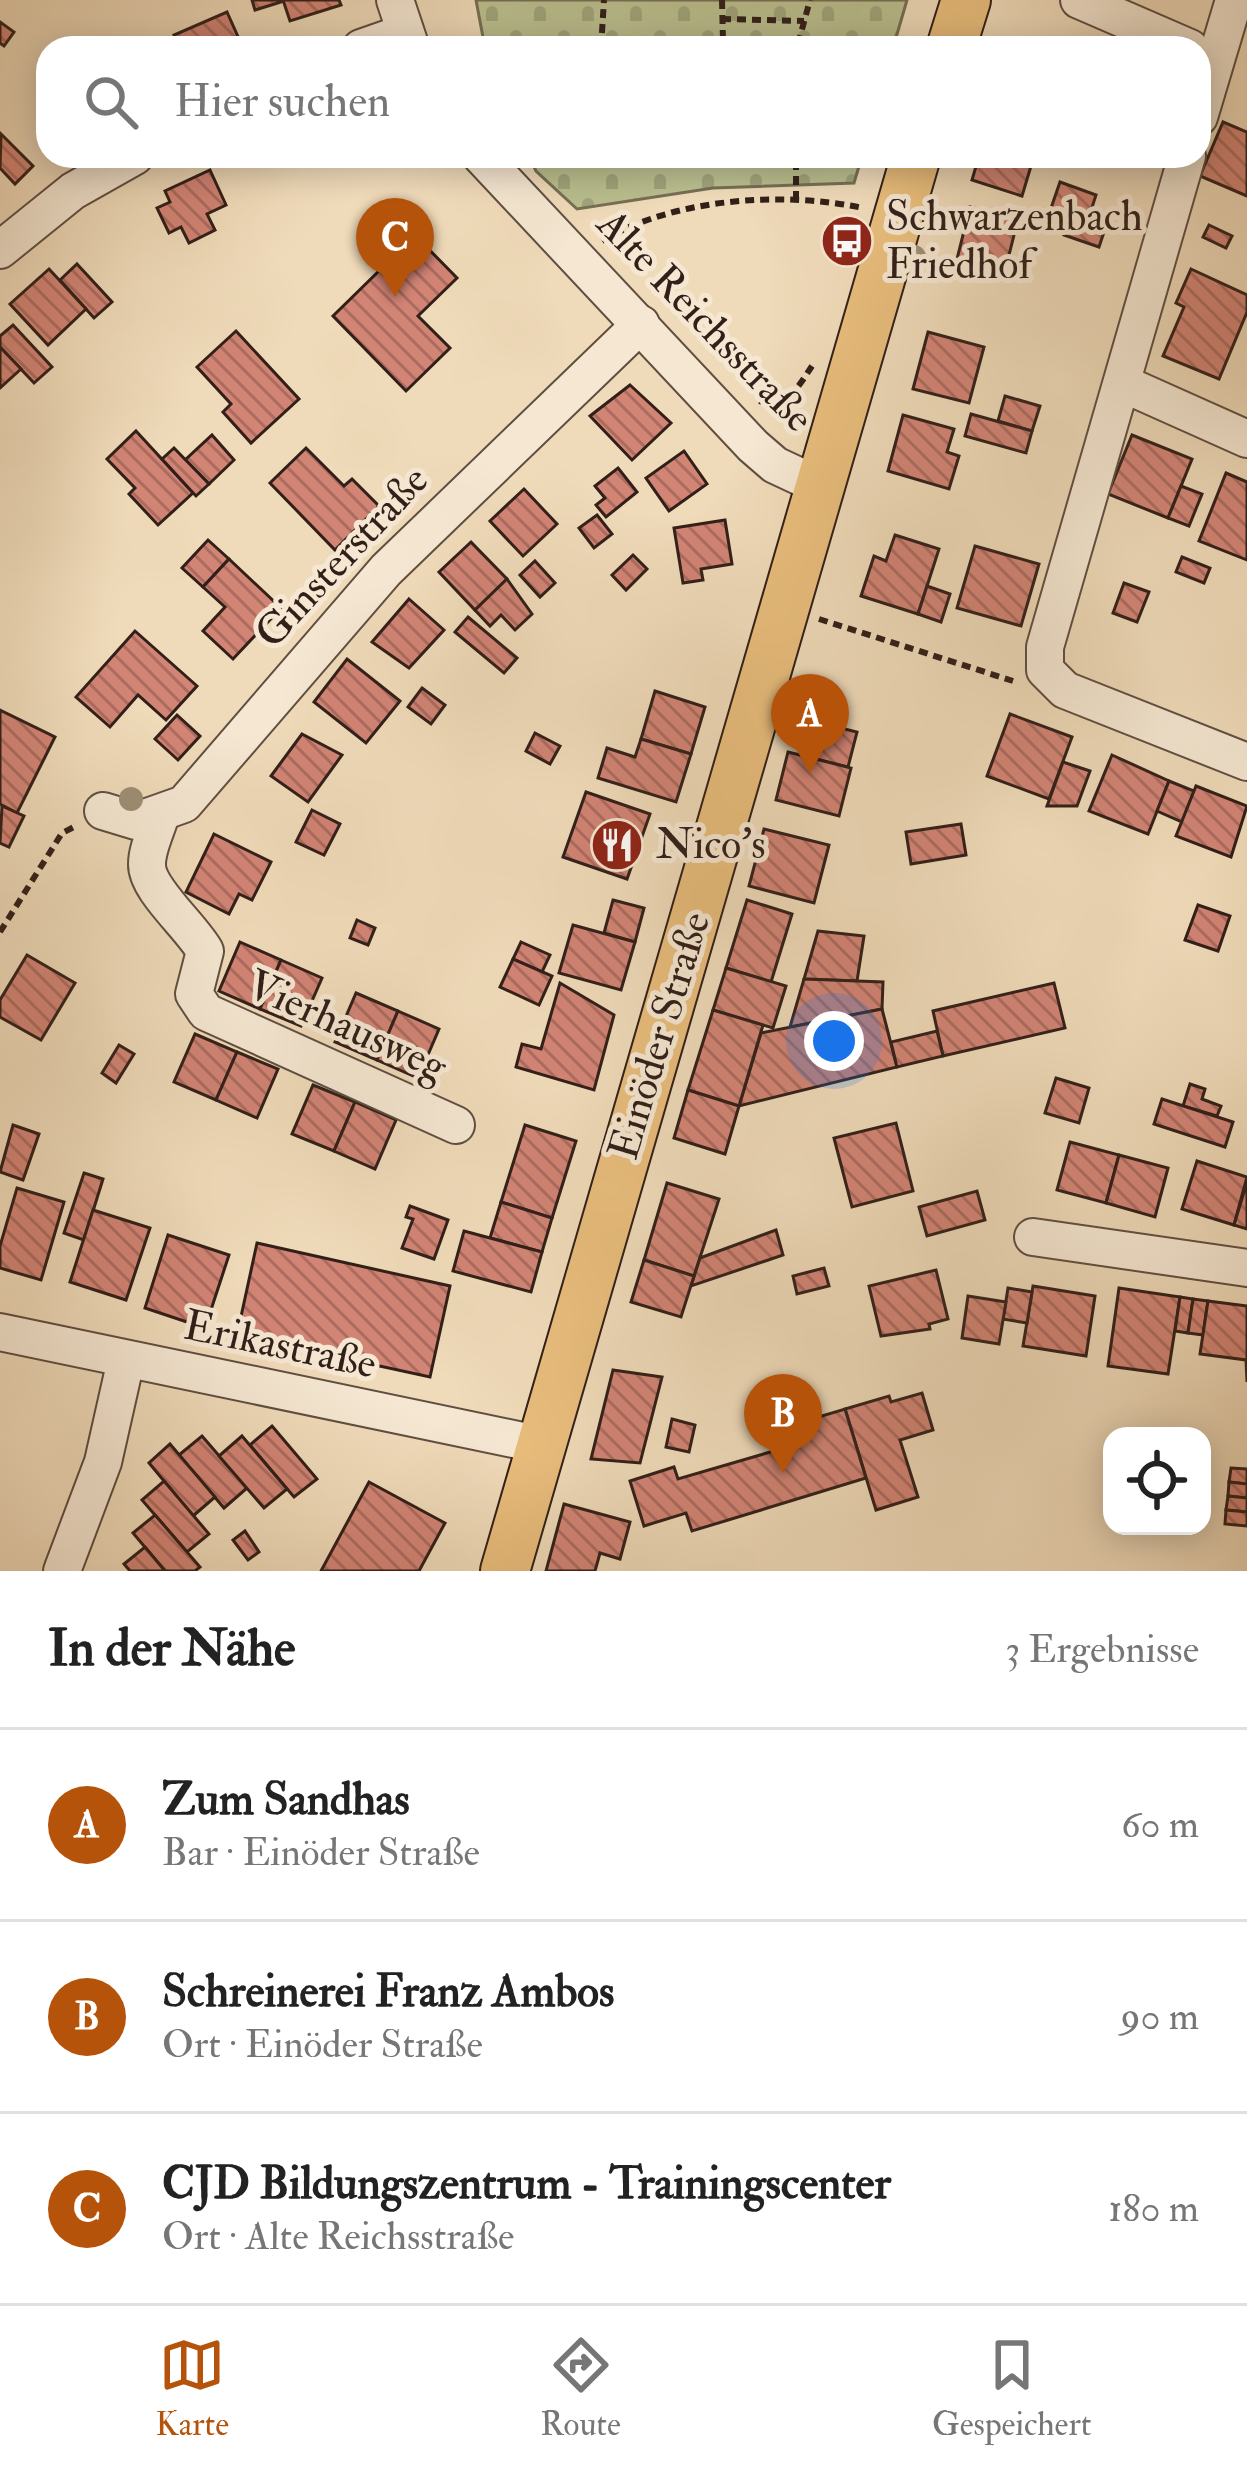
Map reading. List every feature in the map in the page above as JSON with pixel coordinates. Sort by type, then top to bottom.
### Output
[{"type":"main road","points":[[955,36],[966,0]]},
{"type":"main road","name":"Einöder Straße","points":[[506,1571],[912,168]]},
{"type":"street","points":[[1078,0],[1162,36]]},
{"type":"street","points":[[1213,58],[1234,0]]},
{"type":"street","points":[[0,250],[73,191],[114,168]]},
{"type":"street","name":"Alte Reichsstraße","points":[[493,168],[729,421],[775,465],[822,487]]},
{"type":"street","points":[[1184,168],[1045,647],[1045,670],[1064,690],[1247,762]]},
{"type":"street","name":"Ginsterstraße","points":[[160,817],[184,804],[386,570],[641,324]]},
{"type":"street","points":[[1124,384],[1247,439]]},
{"type":"street","points":[[103,812],[136,820],[160,817]]},
{"type":"street","name":"Vierhausweg","points":[[160,817],[146,865],[156,891],[188,921],[205,951],[194,994],[206,1012],[456,1125]]},
{"type":"street","points":[[1033,1238],[1247,1268]]},
{"type":"street","name":"Erikastraße","points":[[0,1332],[542,1445]]},
{"type":"street","points":[[62,1571],[103,1462],[127,1360]]},
{"type":"path","points":[[602,36],[604,0]]},
{"type":"path","points":[[722,0],[723,36]]},
{"type":"path","points":[[800,36],[810,0]]},
{"type":"path","points":[[722,19],[804,21]]},
{"type":"path","points":[[796,168],[796,200]]},
{"type":"path","points":[[578,255],[626,226],[675,212],[823,200],[896,215]]},
{"type":"path","points":[[729,421],[747,397],[777,404],[793,395],[816,352]]},
{"type":"path","points":[[787,609],[1013,681],[1045,670]]},
{"type":"path","points":[[0,932],[62,833],[103,812]]},
{"type":"green space","points":[[476,0],[907,0],[896,36],[483,36]]},
{"type":"green space","points":[[858,168],[854,183],[713,188],[577,209],[536,171]]},
{"type":"building","points":[[252,0],[283,0],[284,1],[255,10]]},
{"type":"building","points":[[283,0],[339,0],[341,5],[290,21]]},
{"type":"building","points":[[227,12],[238,36],[174,36]]},
{"type":"building","points":[[0,22],[14,32],[4,46],[0,43]]},
{"type":"building","points":[[1223,122],[1247,132],[1247,196],[1200,176],[1203,168],[1211,168],[1211,150]]},
{"type":"building","points":[[1,134],[33,166],[15,184],[0,168]]},
{"type":"building","points":[[976,168],[1030,168],[1022,196],[972,180]]},
{"type":"building","points":[[210,170],[226,205],[207,214],[215,230],[189,243],[181,227],[169,233],[157,208],[170,202],[165,191]]},
{"type":"building","points":[[1060,182],[1096,195],[1087,223],[1050,211]]},
{"type":"building","points":[[970,207],[1018,219],[1004,275],[956,263]]},
{"type":"building","points":[[1070,217],[1105,229],[1099,247],[1064,235]]},
{"type":"building","points":[[401,221],[457,278],[418,316],[450,348],[406,391],[333,316],[385,265],[371,251]]},
{"type":"building","points":[[1209,225],[1232,236],[1226,248],[1203,237]]},
{"type":"building","points":[[77,264],[112,302],[94,318],[60,280]]},
{"type":"building","points":[[49,269],[86,309],[48,345],[10,304]]},
{"type":"building","points":[[1191,269],[1247,295],[1247,312],[1219,379],[1163,356],[1184,307],[1176,303]]},
{"type":"building","points":[[13,325],[52,367],[34,383],[0,347],[0,336]]},
{"type":"building","points":[[236,331],[299,399],[251,443],[223,412],[231,404],[197,367]]},
{"type":"building","points":[[928,332],[984,347],[969,403],[913,389]]},
{"type":"building","points":[[0,347],[21,369],[0,388]]},
{"type":"building","points":[[630,385],[671,423],[632,460],[590,416]]},
{"type":"building","points":[[1005,396],[1040,406],[1032,431],[998,421]]},
{"type":"building","points":[[971,414],[1032,431],[1026,453],[965,436]]},
{"type":"building","points":[[903,415],[954,429],[947,452],[959,456],[949,489],[888,471]]},
{"type":"building","points":[[136,431],[193,493],[158,525],[129,494],[135,488],[107,459]]},
{"type":"building","points":[[212,435],[234,460],[209,484],[185,460]]},
{"type":"building","points":[[1132,435],[1192,459],[1168,518],[1108,494]]},
{"type":"building","points":[[174,448],[209,484],[196,496],[162,459]]},
{"type":"building","points":[[306,448],[344,486],[352,479],[379,506],[335,550],[270,483]]},
{"type":"building","points":[[684,451],[707,484],[669,511],[646,478]]},
{"type":"building","points":[[618,468],[637,492],[606,517],[596,505],[605,498],[595,486]]},
{"type":"building","points":[[1226,473],[1247,482],[1247,560],[1199,541]]},
{"type":"building","points":[[1181,486],[1202,494],[1189,526],[1168,518]]},
{"type":"building","points":[[524,489],[557,524],[523,556],[490,521]]},
{"type":"building","points":[[597,515],[612,534],[594,548],[579,528]]},
{"type":"building","points":[[725,520],[732,564],[701,569],[703,580],[683,583],[674,528]]},
{"type":"building","points":[[895,535],[939,549],[918,614],[861,596],[874,556],[886,561]]},
{"type":"building","points":[[208,540],[229,559],[203,587],[182,568]]},
{"type":"building","points":[[471,542],[507,579],[475,610],[439,572]]},
{"type":"building","points":[[975,546],[1039,564],[1021,626],[957,608]]},
{"type":"building","points":[[633,555],[647,569],[626,590],[612,575]]},
{"type":"building","points":[[1182,557],[1210,568],[1204,583],[1176,572]]},
{"type":"building","points":[[229,559],[281,608],[233,659],[203,631],[225,607],[203,587]]},
{"type":"building","points":[[535,561],[555,583],[540,597],[520,575]]},
{"type":"building","points":[[507,579],[532,614],[515,630],[501,615],[490,626],[475,610]]},
{"type":"building","points":[[1124,583],[1149,592],[1137,622],[1113,613]]},
{"type":"building","points":[[927,586],[950,594],[941,622],[918,614]]},
{"type":"building","points":[[409,599],[444,630],[409,668],[372,642]]},
{"type":"building","points":[[468,617],[517,658],[504,673],[455,632]]},
{"type":"building","points":[[135,631],[197,686],[166,720],[138,695],[110,727],[76,697]]},
{"type":"building","points":[[347,659],[400,701],[366,743],[314,702]]},
{"type":"building","points":[[422,688],[445,705],[431,724],[408,707]]},
{"type":"building","points":[[655,691],[705,707],[691,754],[641,739]]},
{"type":"building","points":[[0,710],[55,737],[17,813],[0,804]]},
{"type":"building","points":[[1010,714],[1072,737],[1049,799],[987,776]]},
{"type":"building","points":[[177,715],[200,736],[178,760],[155,739]]},
{"type":"building","points":[[825,724],[857,732],[848,767],[816,759]]},
{"type":"building","points":[[535,733],[560,746],[550,764],[526,751]]},
{"type":"building","points":[[302,734],[342,755],[308,802],[271,776]]},
{"type":"building","points":[[641,739],[691,754],[676,802],[598,778],[607,748],[635,757]]},
{"type":"building","points":[[788,752],[851,768],[839,816],[776,800]]},
{"type":"building","points":[[1112,755],[1169,781],[1148,834],[1089,811]]},
{"type":"building","points":[[1063,762],[1090,771],[1077,806],[1047,806]]},
{"type":"building","points":[[1169,781],[1194,791],[1182,822],[1157,811]]},
{"type":"building","points":[[1196,786],[1247,806],[1231,857],[1176,836]]},
{"type":"building","points":[[586,792],[650,814],[627,879],[563,857]]},
{"type":"building","points":[[2,806],[24,816],[9,847],[0,843]]},
{"type":"building","points":[[312,810],[340,824],[324,855],[296,842]]},
{"type":"building","points":[[961,824],[966,855],[911,864],[906,832]]},
{"type":"building","points":[[764,829],[829,845],[814,903],[749,886]]},
{"type":"building","points":[[214,834],[271,862],[252,900],[239,894],[229,914],[186,892]]},
{"type":"building","points":[[613,900],[644,908],[635,942],[604,933]]},
{"type":"building","points":[[747,900],[792,914],[771,982],[726,968]]},
{"type":"building","points":[[1198,905],[1230,916],[1218,951],[1185,940]]},
{"type":"building","points":[[357,920],[375,928],[368,945],[350,938]]},
{"type":"building","points":[[573,925],[635,942],[621,990],[559,973]]},
{"type":"building","points":[[818,931],[864,936],[857,981],[804,979]]},
{"type":"building","points":[[240,942],[281,960],[260,1009],[219,991]]},
{"type":"building","points":[[521,942],[550,955],[542,972],[513,959]]},
{"type":"building","points":[[27,955],[75,983],[41,1040],[0,1017],[0,1000]]},
{"type":"building","points":[[513,959],[552,976],[539,1005],[500,987]]},
{"type":"building","points":[[281,960],[322,978],[301,1026],[260,1009]]},
{"type":"building","points":[[726,968],[786,986],[773,1028],[713,1010]]},
{"type":"building","points":[[804,979],[883,982],[882,1009],[790,1027]]},
{"type":"building","points":[[560,983],[614,1015],[594,1090],[516,1067],[522,1044],[541,1049]]},
{"type":"building","points":[[1054,983],[1065,1028],[943,1056],[933,1011]]},
{"type":"building","points":[[356,993],[398,1011],[377,1060],[335,1042]]},
{"type":"building","points":[[882,1009],[897,1067],[739,1106],[761,1033]]},
{"type":"building","points":[[713,1010],[763,1025],[739,1106],[688,1090]]},
{"type":"building","points":[[398,1011],[439,1029],[418,1078],[377,1060]]},
{"type":"building","points":[[937,1031],[943,1056],[897,1067],[891,1042]]},
{"type":"building","points":[[195,1034],[237,1052],[216,1100],[174,1082]]},
{"type":"building","points":[[119,1045],[134,1054],[116,1083],[102,1073]]},
{"type":"building","points":[[237,1052],[278,1069],[257,1118],[216,1100]]},
{"type":"building","points":[[1056,1078],[1089,1088],[1079,1123],[1045,1113]]},
{"type":"building","points":[[1190,1084],[1205,1089],[1202,1099],[1221,1106],[1217,1116],[1183,1106]]},
{"type":"building","points":[[313,1085],[355,1102],[334,1151],[292,1134]]},
{"type":"building","points":[[688,1090],[739,1106],[725,1154],[674,1138]]},
{"type":"building","points":[[1162,1099],[1233,1122],[1225,1147],[1154,1124]]},
{"type":"building","points":[[355,1102],[396,1120],[375,1169],[334,1151]]},
{"type":"building","points":[[896,1123],[913,1191],[852,1207],[834,1138]]},
{"type":"building","points":[[13,1125],[39,1134],[23,1180],[0,1172]]},
{"type":"building","points":[[525,1125],[576,1141],[552,1218],[501,1202]]},
{"type":"building","points":[[1070,1142],[1119,1155],[1106,1203],[1057,1190]]},
{"type":"building","points":[[1119,1155],[1168,1168],[1155,1217],[1106,1203]]},
{"type":"building","points":[[1197,1161],[1247,1177],[1234,1225],[1182,1209]]},
{"type":"building","points":[[84,1173],[103,1179],[84,1240],[64,1233]]},
{"type":"building","points":[[1247,1182],[1247,1229],[1234,1225]]},
{"type":"building","points":[[667,1183],[719,1199],[694,1276],[644,1260]]},
{"type":"building","points":[[17,1188],[64,1202],[41,1280],[0,1268],[0,1246]]},
{"type":"building","points":[[977,1191],[985,1220],[927,1236],[919,1207]]},
{"type":"building","points":[[501,1202],[552,1218],[542,1252],[490,1238]]},
{"type":"building","points":[[410,1206],[448,1220],[434,1259],[402,1248],[413,1219],[406,1217]]},
{"type":"building","points":[[93,1210],[150,1228],[126,1300],[70,1282]]},
{"type":"building","points":[[776,1230],[783,1255],[691,1286],[700,1258]]},
{"type":"building","points":[[464,1231],[542,1252],[531,1292],[453,1271]]},
{"type":"building","points":[[168,1235],[229,1255],[205,1328],[145,1308]]},
{"type":"building","points":[[257,1243],[450,1286],[430,1377],[237,1335]]},
{"type":"building","points":[[644,1260],[694,1276],[681,1317],[631,1302]]},
{"type":"building","points":[[824,1268],[829,1286],[797,1294],[793,1276]]},
{"type":"building","points":[[936,1270],[948,1319],[929,1324],[930,1329],[881,1336],[869,1286]]},
{"type":"building","points":[[1033,1286],[1095,1296],[1086,1356],[1023,1346]]},
{"type":"building","points":[[1008,1288],[1032,1292],[1027,1323],[1003,1319]]},
{"type":"building","points":[[1119,1288],[1180,1297],[1168,1374],[1108,1366]]},
{"type":"building","points":[[968,1296],[1006,1302],[999,1344],[962,1338]]},
{"type":"building","points":[[1180,1297],[1193,1299],[1188,1333],[1175,1331]]},
{"type":"building","points":[[1193,1299],[1208,1301],[1203,1335],[1188,1333]]},
{"type":"building","points":[[1208,1301],[1247,1306],[1247,1382],[1246,1360],[1200,1354]]},
{"type":"building","points":[[613,1370],[662,1377],[640,1463],[591,1459]]},
{"type":"building","points":[[922,1393],[933,1430],[900,1440],[918,1497],[876,1510],[845,1409],[889,1396],[891,1402]]},
{"type":"building","points":[[845,1409],[866,1478],[692,1531],[686,1513],[644,1526],[630,1481],[674,1467],[678,1479],[784,1448],[778,1429]]},
{"type":"building","points":[[672,1419],[695,1425],[689,1452],[666,1447]]},
{"type":"building","points":[[272,1426],[317,1479],[294,1497],[250,1445]]},
{"type":"building","points":[[202,1436],[247,1488],[224,1508],[179,1455]]},
{"type":"building","points":[[242,1436],[287,1489],[264,1508],[219,1456]]},
{"type":"building","points":[[170,1444],[215,1497],[193,1516],[149,1463]]},
{"type":"building","points":[[1231,1468],[1247,1469],[1247,1484],[1229,1482]]},
{"type":"building","points":[[164,1481],[209,1534],[187,1552],[142,1500]]},
{"type":"building","points":[[369,1482],[445,1523],[419,1571],[321,1571]]},
{"type":"building","points":[[1229,1482],[1247,1484],[1247,1498],[1228,1496]]},
{"type":"building","points":[[1228,1496],[1247,1498],[1247,1512],[1226,1510]]},
{"type":"building","points":[[564,1504],[630,1522],[620,1559],[600,1553],[595,1571],[546,1571]]},
{"type":"building","points":[[1226,1510],[1247,1512],[1247,1526],[1225,1524]]},
{"type":"building","points":[[155,1515],[200,1567],[195,1571],[165,1571],[133,1533]]},
{"type":"building","points":[[245,1531],[259,1552],[248,1560],[233,1540]]},
{"type":"building","points":[[145,1547],[165,1571],[130,1571],[124,1564]]},
{"type":"place","name":"Schwarzenbach Friedhof","points":[[847,241]]},
{"type":"place","name":"CJD Bildungszentrum - Trainingscenter","points":[[395,297]]},
{"type":"place","name":"Zum Sandhas","points":[[810,773]]},
{"type":"place","name":"Nico's","points":[[617,845]]},
{"type":"place","name":"Schreinerei Franz Ambos","points":[[783,1473]]}]
